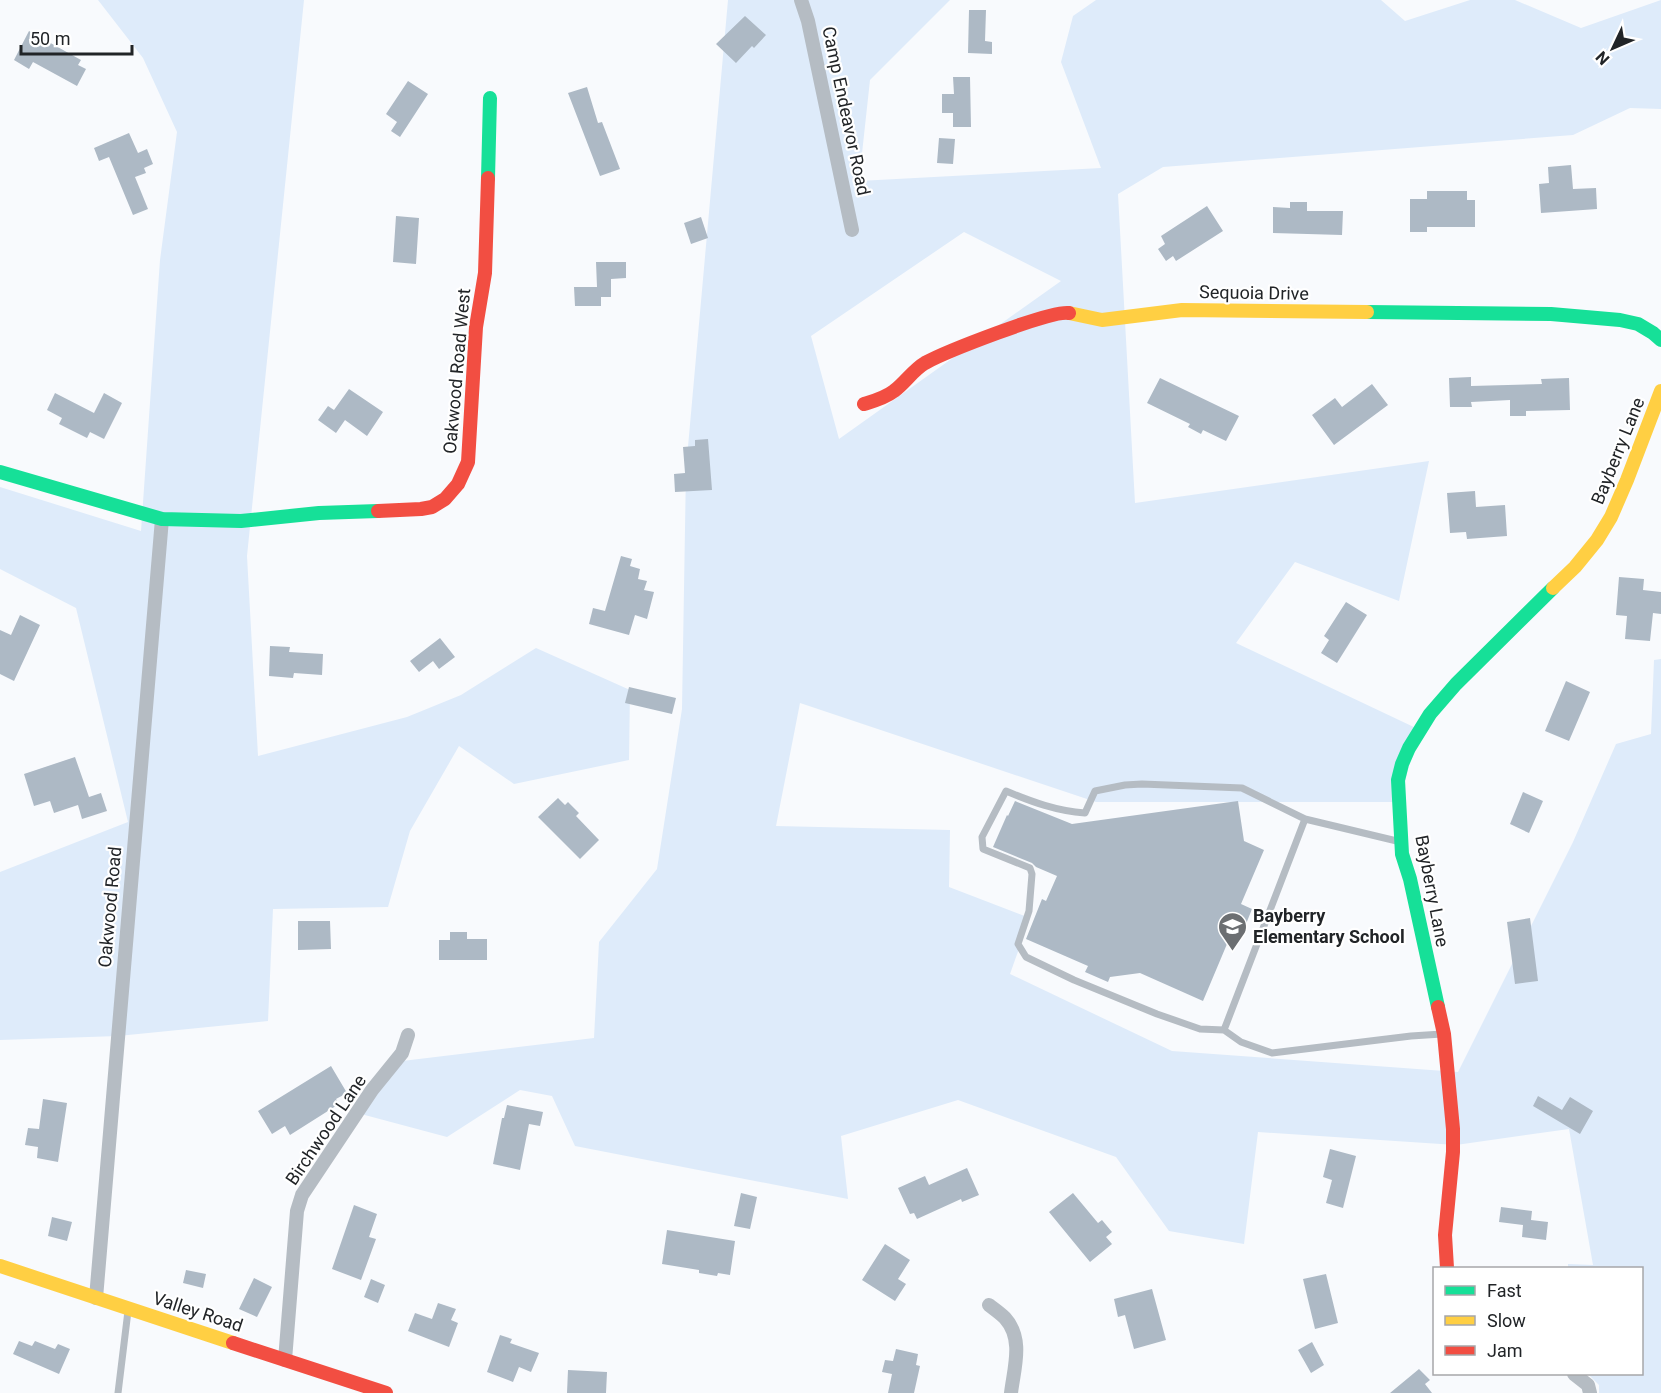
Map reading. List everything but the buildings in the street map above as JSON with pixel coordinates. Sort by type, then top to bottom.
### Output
[{"type":"street","name":"Camp Endeavor Road","points":[[801,0],[808,21],[852,230]]},
{"type":"street","name":"Oakwood Road West","points":[[0,472],[162,519],[241,522],[319,513],[421,509],[432,507],[445,499],[458,484],[468,462],[476,327],[485,273],[490,98]]},
{"type":"street","name":"Sequoia Drive","points":[[864,404],[894,391],[924,364],[959,348],[1063,312],[1102,320],[1117,320],[1182,310],[1551,314],[1629,322],[1645,328],[1661,340]]},
{"type":"street","name":"Bayberry Lane","points":[[1448,1267],[1445,1235],[1453,1129],[1444,1034],[1410,879],[1402,854],[1398,780],[1408,748],[1430,714],[1456,684],[1575,567],[1597,540],[1611,517],[1627,480],[1661,392]]},
{"type":"street","name":"Oakwood Road","points":[[96,1298],[162,519]]},
{"type":"street","name":"Birchwood Lane","points":[[285,1360],[297,1211],[302,1195],[372,1090],[402,1053],[408,1035]]},
{"type":"street","name":"Valley Road","points":[[0,1266],[386,1393]]},
{"type":"street","points":[[989,1305],[1005,1318],[1015,1333],[1016,1354],[1011,1393]]},
{"type":"street","points":[[1575,1375],[1588,1385],[1590,1393]]},
{"type":"lane","points":[[1402,843],[1305,819],[1242,788],[1125,784],[1095,791],[1085,813],[1049,807],[1005,791],[982,837],[983,849],[1030,868],[1032,874],[1029,911],[1018,944],[1026,957],[1074,980],[1200,1029],[1224,1030],[1241,1042],[1272,1053],[1444,1034]]},
{"type":"lane","points":[[1224,1030],[1305,819]]},
{"type":"lane","points":[[118,1393],[129,1309]]},
{"type":"shaded area","points":[[98,0],[304,0],[247,556],[258,756],[407,717],[461,695],[536,648],[630,690],[629,760],[514,784],[459,746],[410,831],[388,907],[273,909],[268,1021],[118,1036],[0,1040],[0,872],[128,822],[76,608],[0,569],[0,487],[141,531],[160,260],[177,132],[143,58]]},
{"type":"shaded area","points":[[728,0],[950,0],[870,80],[859,181],[1101,168],[1061,62],[1073,16],[1096,0],[1381,0],[1405,21],[1470,0],[1515,0],[1581,28],[1661,0],[1661,109],[1630,108],[1573,135],[1163,167],[1118,194],[1135,503],[1429,461],[1399,601],[1295,562],[1236,643],[1418,729],[1400,802],[1096,802],[800,703],[776,826],[950,830],[949,887],[1030,918],[1010,974],[1172,1051],[1458,1072],[1573,842],[1616,744],[1651,734],[1654,660],[1661,659],[1661,1393],[1599,1393],[1599,1385],[1589,1375],[1643,1375],[1643,1267],[1568,1267],[1568,1264],[1593,1265],[1569,1129],[1456,1145],[1258,1132],[1244,1244],[1169,1231],[1116,1157],[958,1100],[841,1136],[848,1199],[575,1146],[552,1096],[520,1090],[447,1137],[361,1114],[394,1062],[594,1038],[599,942],[657,869],[682,709],[686,469]],"holes":[[[964,232],[1061,281],[839,439],[811,336]]]},
{"type":"traffic: fast","points":[[488,178],[490,98]]},
{"type":"traffic: fast","points":[[1367,312],[1551,314],[1620,320],[1638,324],[1661,340]]},
{"type":"traffic: fast","points":[[0,472],[162,519],[241,521],[319,513],[378,511]]},
{"type":"traffic: fast","points":[[1438,1007],[1410,879],[1402,854],[1398,780],[1402,764],[1430,714],[1456,684],[1553,588]]},
{"type":"traffic: slow","points":[[1069,313],[1102,320],[1182,310],[1367,312]]},
{"type":"traffic: slow","points":[[1553,588],[1575,567],[1597,540],[1611,517],[1661,391]]},
{"type":"traffic: slow","points":[[0,1266],[233,1343]]},
{"type":"traffic: jam","points":[[378,511],[432,507],[445,499],[458,484],[468,462],[476,327],[485,273],[488,178]]},
{"type":"traffic: jam","points":[[864,404],[891,393],[921,366],[936,358],[1021,325],[1069,313]]},
{"type":"traffic: jam","points":[[1438,1007],[1444,1034],[1453,1129],[1445,1235],[1447,1267]]},
{"type":"traffic: jam","points":[[233,1343],[386,1393]]},
{"type":"place","name":"Bayberry Elementary School","points":[[1232,952]]}]
